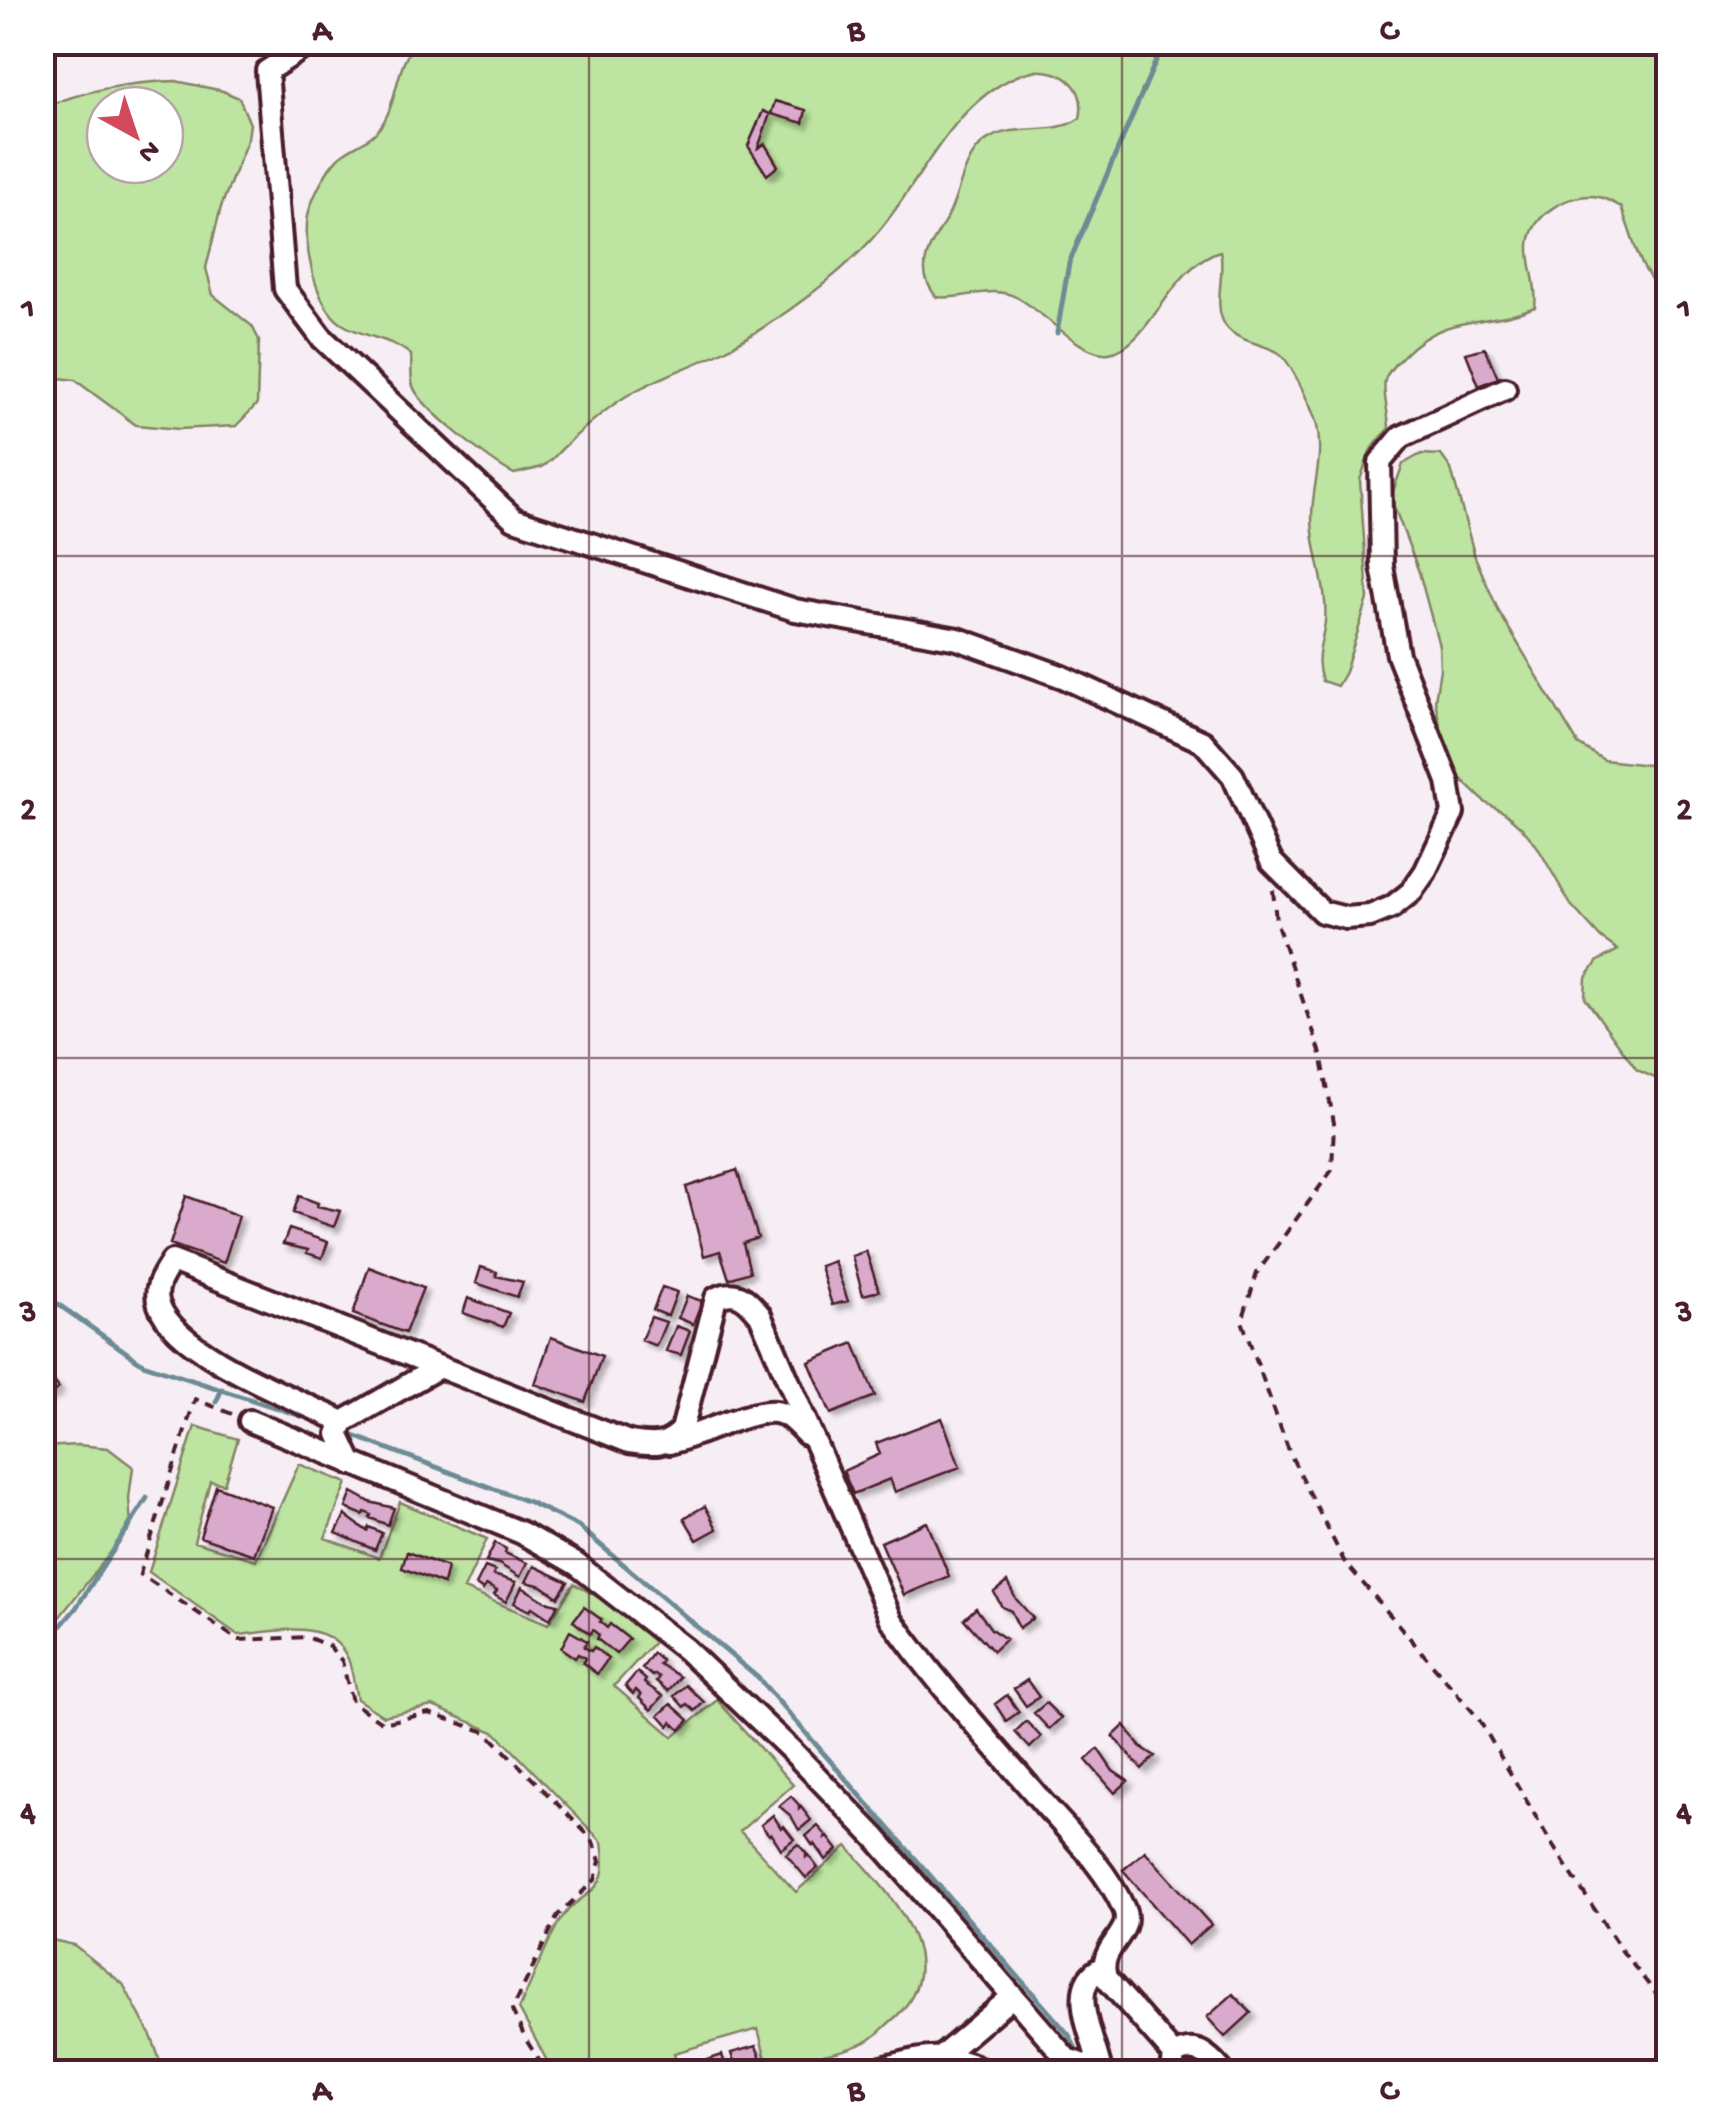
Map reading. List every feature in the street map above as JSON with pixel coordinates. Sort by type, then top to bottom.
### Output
[{"type":"street","points":[[312,42],[267,70],[285,288],[321,337],[514,519],[795,610],[958,639],[1063,677],[1203,742],[1233,776],[1270,860],[1322,912],[1346,918],[1370,916],[1392,907],[1412,892],[1453,813],[1448,781],[1398,655],[1382,566],[1380,462],[1402,437],[1505,390]]},
{"type":"street","points":[[352,1464],[341,1426],[192,1345],[160,1306],[161,1278],[172,1262],[629,1442],[657,1446],[773,1411],[784,1414],[814,1442]]},
{"type":"street","points":[[657,1446],[672,1441],[682,1430],[716,1298],[726,1293],[740,1294],[760,1315],[891,1619],[919,1658],[1085,1851],[1120,1902],[1126,1914],[1125,1928],[1105,1954],[1106,1978],[1173,2064],[1186,2048],[1200,2050],[1223,2072]]},
{"type":"street","points":[[341,1426],[439,1367]]},
{"type":"street","points":[[250,1421],[553,1548],[684,1649],[791,1750],[875,1837],[1066,2059],[1097,2072]]},
{"type":"street","points":[[1097,2072],[1083,2001],[1084,1984],[1103,1967]]},
{"type":"street","points":[[942,2056],[1012,1996]]},
{"type":"street","points":[[866,2072],[942,2056],[962,2059],[987,2072]]},
{"type":"path","points":[[1270,860],[1276,921],[1321,1054],[1334,1123],[1332,1170],[1257,1273],[1242,1322],[1290,1454],[1344,1561],[1478,1718],[1553,1846],[1622,1950],[1668,2009]]},
{"type":"path","points":[[250,1421],[195,1399],[140,1574],[238,1640],[308,1637],[329,1646],[342,1661],[352,1702],[383,1723],[428,1713],[486,1732],[592,1839],[600,1862],[595,1880],[558,1914],[512,2010],[547,2072]]},
{"type":"green space","points":[[416,43],[1668,43],[1668,296],[1644,268],[1621,207],[1599,197],[1576,198],[1544,215],[1531,234],[1529,253],[1535,307],[1435,332],[1393,366],[1384,385],[1389,428],[1370,451],[1360,480],[1368,599],[1337,686],[1322,681],[1319,666],[1325,611],[1312,519],[1319,453],[1317,426],[1284,358],[1236,335],[1225,325],[1219,298],[1220,251],[1188,272],[1136,337],[1109,353],[1087,348],[1028,304],[1008,294],[936,297],[928,283],[928,253],[977,149],[995,135],[1057,127],[1080,118],[1079,93],[1064,77],[1030,72],[994,89],[955,124],[878,232],[825,283],[741,341],[617,402],[544,466],[514,474],[458,434],[418,396],[412,382],[411,355],[350,329],[333,315],[312,272],[307,224],[317,190],[338,158],[372,136],[383,122],[403,64]]},
{"type":"green space","points":[[176,81],[223,91],[239,98],[250,124],[221,207],[206,268],[213,295],[252,326],[259,340],[257,404],[236,426],[179,429],[136,425],[75,380],[43,376],[43,108],[85,94],[85,185],[185,185],[185,85],[125,85]]},
{"type":"green space","points":[[1421,454],[1441,455],[1451,469],[1475,557],[1499,612],[1578,744],[1604,760],[1668,767],[1668,1075],[1657,1079],[1637,1070],[1585,998],[1586,978],[1598,961],[1618,950],[1601,938],[1571,905],[1522,828],[1486,803],[1458,776],[1444,745],[1435,700],[1439,646],[1392,494],[1403,464]]},
{"type":"green space","points":[[43,492],[46,497],[43,813]]},
{"type":"green space","points":[[195,1426],[238,1439],[224,1484],[210,1481],[194,1542],[256,1560],[299,1464],[347,1483],[325,1538],[379,1558],[400,1502],[487,1539],[464,1589],[548,1624],[574,1584],[609,1603],[654,1642],[614,1686],[673,1737],[717,1700],[793,1785],[740,1831],[796,1892],[847,1846],[882,1886],[911,1931],[918,1954],[919,1977],[910,2000],[869,2040],[830,2053],[767,2063],[758,2029],[674,2053],[679,2072],[553,2072],[519,2009],[558,1924],[598,1884],[604,1861],[602,1842],[496,1733],[433,1706],[383,1716],[357,1699],[348,1659],[328,1637],[300,1630],[238,1635],[149,1572]]},
{"type":"green space","points":[[43,1447],[108,1448],[133,1467],[131,1527],[43,1638]]},
{"type":"green space","points":[[43,1938],[74,1945],[123,1984],[152,2038],[164,2072],[43,2072]]},
{"type":"building","points":[[775,101],[806,110],[803,123],[771,114]]},
{"type":"building","points":[[763,111],[770,114],[758,148],[765,144],[778,166],[767,175],[748,146]]},
{"type":"building","points":[[1485,348],[1498,378],[1479,386],[1466,353]]},
{"type":"building","points":[[737,1170],[758,1238],[743,1243],[750,1272],[729,1279],[720,1251],[704,1256],[686,1187]]},
{"type":"building","points":[[186,1196],[239,1216],[224,1263],[170,1244]]},
{"type":"building","points":[[299,1196],[318,1203],[317,1206],[340,1211],[334,1227],[293,1213]]},
{"type":"building","points":[[289,1229],[328,1242],[322,1258],[283,1244]]},
{"type":"building","points":[[866,1251],[879,1291],[863,1295],[852,1256]]},
{"type":"building","points":[[834,1261],[848,1301],[832,1305],[820,1266]]},
{"type":"building","points":[[369,1267],[423,1288],[405,1333],[353,1314]]},
{"type":"building","points":[[481,1267],[497,1272],[496,1276],[523,1282],[517,1297],[476,1283]]},
{"type":"building","points":[[662,1287],[677,1292],[668,1316],[653,1310]]},
{"type":"building","points":[[687,1296],[702,1301],[693,1324],[678,1318]]},
{"type":"building","points":[[468,1298],[509,1313],[503,1327],[463,1313]]},
{"type":"building","points":[[651,1317],[666,1322],[656,1346],[641,1340]]},
{"type":"building","points":[[676,1326],[690,1331],[681,1355],[666,1351]]},
{"type":"building","points":[[551,1337],[602,1356],[585,1402],[535,1384]]},
{"type":"building","points":[[854,1343],[875,1396],[831,1414],[809,1362]]},
{"type":"building","points":[[53,1380],[59,1388],[42,1400],[42,1381],[45,1385]]},
{"type":"building","points":[[942,1418],[960,1467],[895,1492],[890,1479],[853,1494],[843,1471],[880,1454],[876,1443]]},
{"type":"building","points":[[216,1486],[272,1507],[254,1555],[200,1537]]},
{"type":"building","points":[[352,1492],[394,1508],[388,1525],[365,1512],[363,1515],[346,1508]]},
{"type":"building","points":[[705,1506],[717,1529],[697,1540],[684,1518]]},
{"type":"building","points":[[345,1515],[367,1531],[369,1527],[382,1533],[375,1550],[336,1533]]},
{"type":"building","points":[[927,1522],[949,1576],[904,1595],[881,1542]]},
{"type":"building","points":[[495,1543],[506,1549],[505,1553],[527,1563],[520,1577],[486,1561]]},
{"type":"building","points":[[407,1552],[447,1567],[443,1584],[402,1568]]},
{"type":"building","points":[[534,1566],[568,1582],[558,1597],[542,1586],[526,1582]]},
{"type":"building","points":[[485,1567],[495,1571],[493,1575],[516,1582],[506,1602],[494,1595],[497,1591],[476,1585]]},
{"type":"building","points":[[1007,1582],[1033,1618],[1019,1628],[1011,1611],[1002,1607],[994,1592]]},
{"type":"building","points":[[522,1587],[558,1604],[550,1619],[532,1607],[530,1611],[514,1603]]},
{"type":"building","points":[[584,1607],[607,1628],[610,1624],[629,1639],[616,1654],[597,1639],[599,1635],[593,1630],[590,1634],[573,1621]]},
{"type":"building","points":[[976,1608],[991,1629],[1006,1639],[993,1651],[964,1619]]},
{"type":"building","points":[[570,1631],[587,1641],[584,1647],[591,1651],[594,1647],[608,1659],[597,1674],[583,1663],[585,1658],[578,1654],[575,1658],[561,1648]]},
{"type":"building","points":[[653,1653],[662,1661],[659,1664],[680,1677],[668,1691],[656,1681],[659,1677],[642,1668]]},
{"type":"building","points":[[637,1672],[646,1680],[644,1683],[663,1696],[651,1710],[636,1690],[633,1694],[625,1686]]},
{"type":"building","points":[[1027,1680],[1039,1697],[1026,1706],[1014,1689]]},
{"type":"building","points":[[686,1685],[704,1702],[695,1711],[687,1704],[684,1707],[674,1696]]},
{"type":"building","points":[[1007,1695],[1019,1712],[1006,1721],[995,1704]]},
{"type":"building","points":[[1046,1703],[1061,1718],[1049,1729],[1034,1713]]},
{"type":"building","points":[[671,1704],[689,1720],[680,1730],[672,1722],[669,1726],[659,1715]]},
{"type":"building","points":[[1026,1721],[1041,1737],[1030,1748],[1015,1732]]},
{"type":"building","points":[[1125,1725],[1140,1746],[1155,1756],[1142,1769],[1113,1736]]},
{"type":"building","points":[[1098,1749],[1113,1771],[1128,1781],[1115,1793],[1086,1760]]},
{"type":"building","points":[[791,1796],[811,1820],[799,1830],[779,1806]]},
{"type":"building","points":[[773,1815],[794,1839],[781,1849],[761,1825]]},
{"type":"building","points":[[818,1826],[838,1850],[826,1860],[806,1836]]},
{"type":"building","points":[[798,1844],[818,1868],[806,1878],[786,1854]]},
{"type":"building","points":[[1145,1851],[1211,1925],[1188,1945],[1123,1870]]},
{"type":"building","points":[[1233,1994],[1251,2013],[1225,2037],[1207,2017]]},
{"type":"building","points":[[756,2046],[761,2059],[736,2069],[731,2053]]},
{"type":"building","points":[[722,2055],[728,2072],[700,2072],[698,2063]]},
{"type":"waterway","points":[[1057,333],[1069,263],[1164,42]]},
{"type":"waterway","points":[[42,1293],[143,1364],[322,1423]]},
{"type":"waterway","points":[[216,1402],[222,1389]]},
{"type":"waterway","points":[[346,1433],[529,1502],[578,1526],[758,1678],[1069,2035],[1077,2051]]},
{"type":"waterway","points":[[42,1648],[76,1608],[147,1498]]}]
